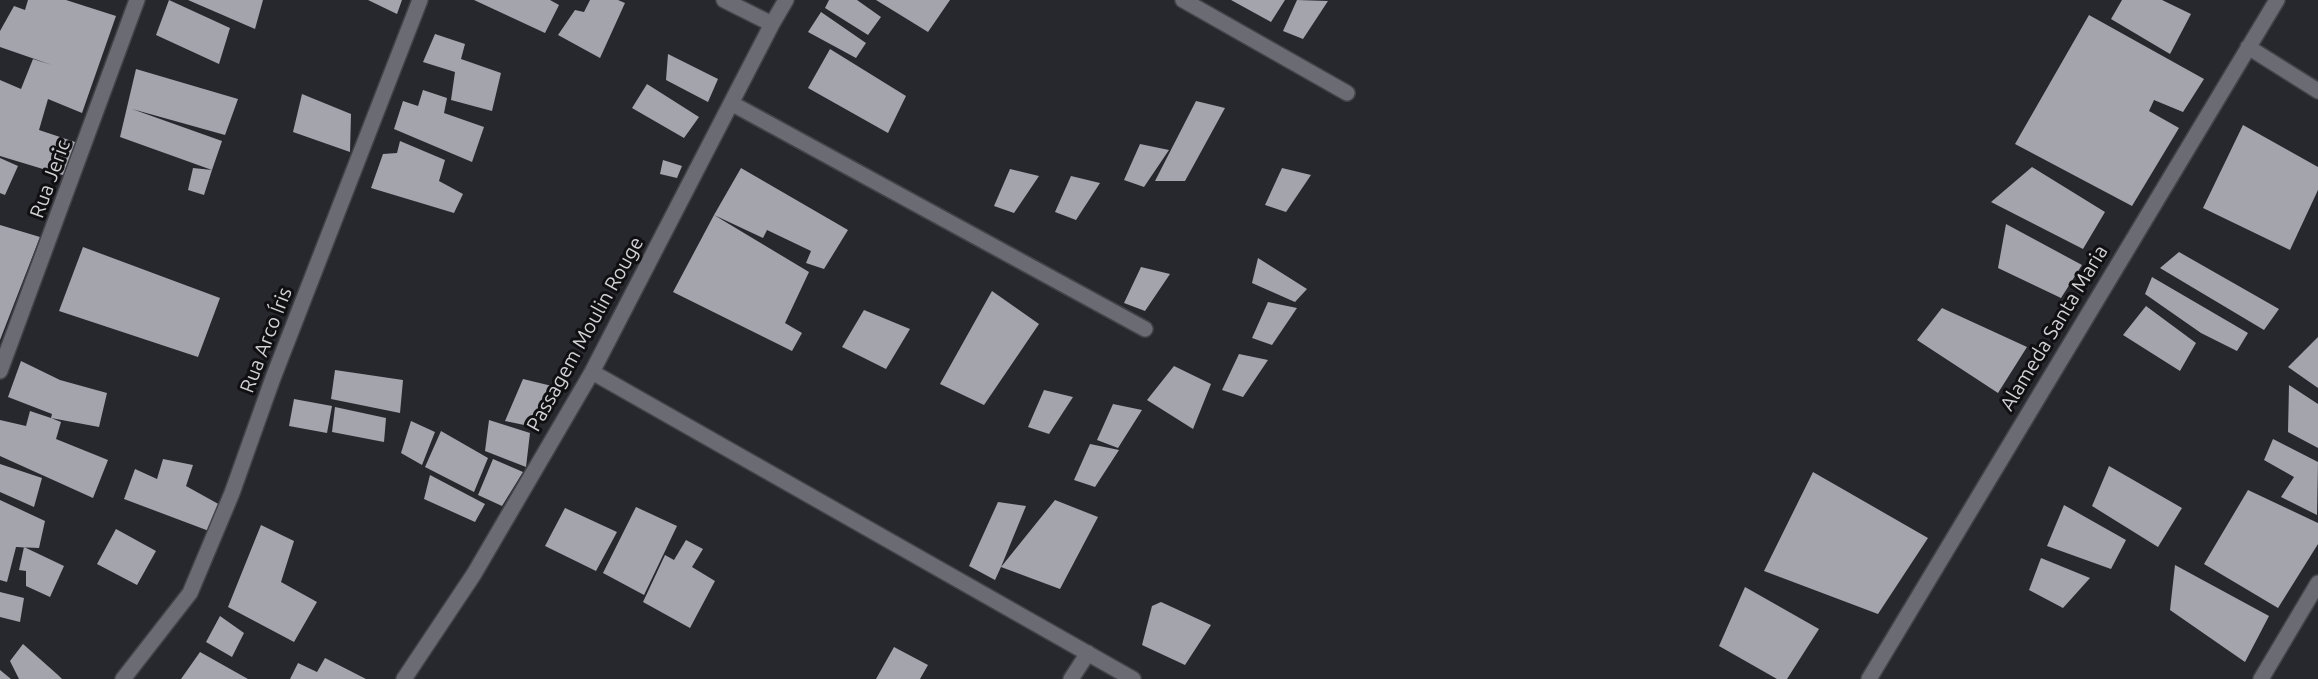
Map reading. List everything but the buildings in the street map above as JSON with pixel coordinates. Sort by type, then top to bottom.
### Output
[{"type":"street","name":"Rua Jeric","points":[[0,371],[137,0]]},
{"type":"street","name":"Rua Arco Íris","points":[[123,679],[190,593],[232,493],[278,367],[420,0]]},
{"type":"street","points":[[724,0],[772,24]]},
{"type":"street","name":"Passagem Moulin Rouge","points":[[404,679],[474,574],[592,372],[786,0]]},
{"type":"street","points":[[1183,0],[1347,93]]},
{"type":"street","name":"Alameda Santa Maria","points":[[1869,679],[2277,0]]},
{"type":"street","points":[[2248,47],[2318,91]]},
{"type":"street","points":[[731,103],[1145,329]]},
{"type":"street","points":[[592,372],[1133,679]]},
{"type":"street","points":[[2261,679],[2318,583]]},
{"type":"street","points":[[1071,679],[1088,653]]}]
